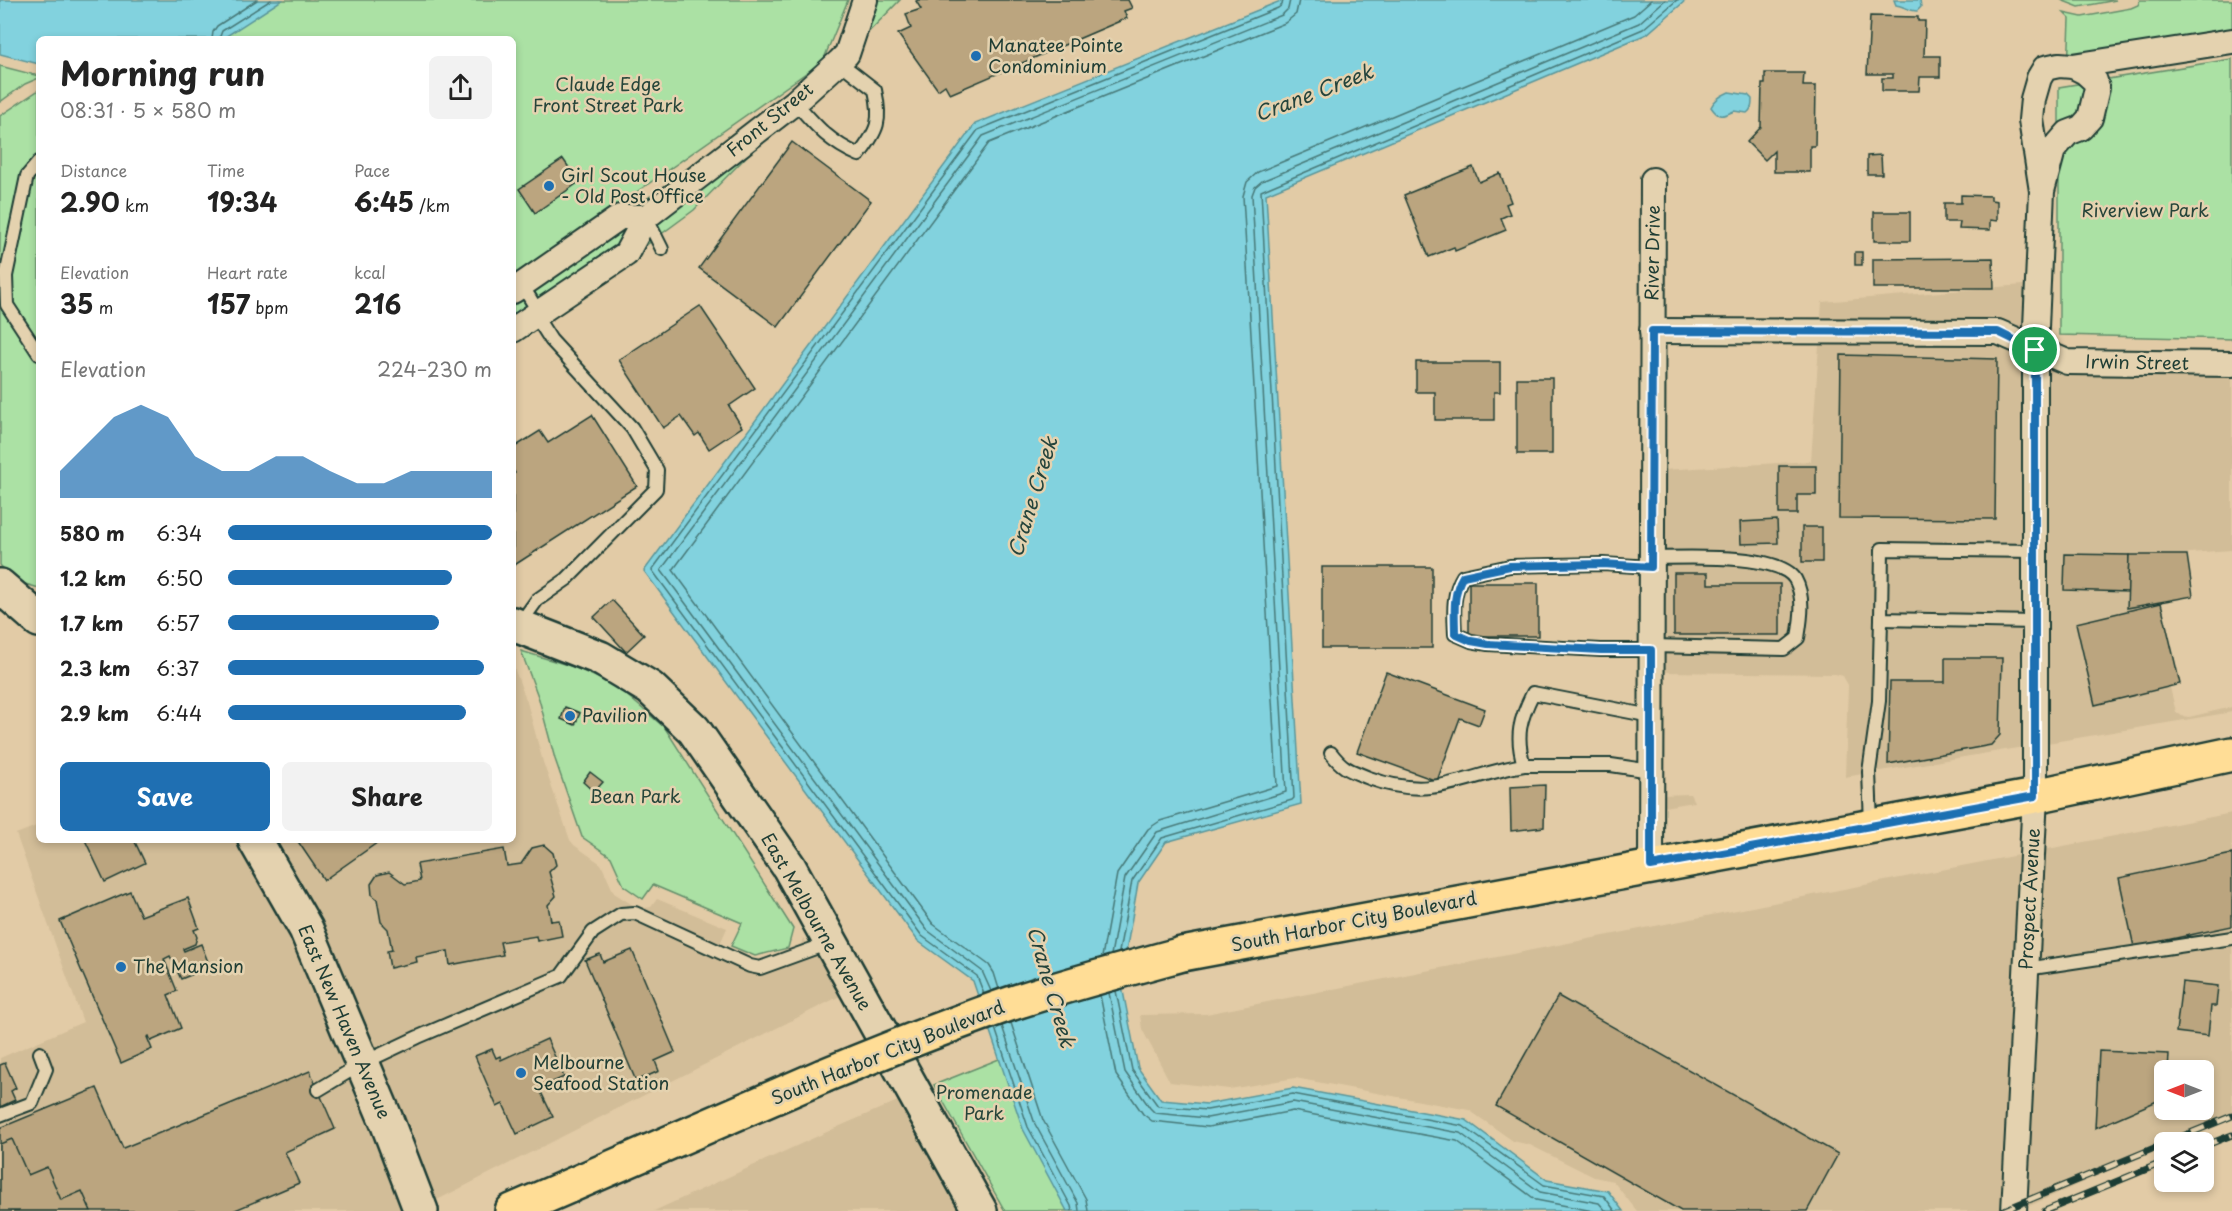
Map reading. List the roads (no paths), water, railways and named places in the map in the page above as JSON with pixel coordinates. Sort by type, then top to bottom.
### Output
[{"type":"main road","name":"South Harbor City Boulevard","points":[[512,1211],[908,1040],[1000,1007],[1182,954],[2035,796],[2232,754]]},
{"type":"street","name":"Front Street","points":[[516,328],[626,254],[646,217],[795,102],[839,62],[847,54],[865,0]]},
{"type":"street","points":[[2073,66],[2232,41]]},
{"type":"street","name":"Prospect Avenue","points":[[2014,1211],[2035,796],[2035,350],[2042,191],[2031,120],[2033,99],[2039,78],[2045,68],[2059,65],[2073,66],[2085,72],[2095,81],[2097,88],[2095,100],[2090,118],[2081,128],[2068,133],[2053,150],[2042,191]]},
{"type":"street","name":"River Drive","points":[[1651,866],[1653,180]]},
{"type":"street","points":[[517,288],[620,217],[646,217]]},
{"type":"street","name":"Irwin Street","points":[[1652,331],[1998,332],[2067,362],[2232,364]]},
{"type":"street","points":[[0,586],[36,617]]},
{"type":"street","name":"East Melbourne Avenue","points":[[516,625],[600,658],[650,688],[694,730],[789,867],[980,1211]]},
{"type":"street","name":"East New Haven Avenue","points":[[257,843],[306,930],[363,1063],[421,1211]]},
{"type":"lane","points":[[795,102],[812,122],[838,146],[859,155],[875,134],[879,110],[875,90],[839,62]]},
{"type":"lane","points":[[36,166],[27,176],[6,276],[6,295],[7,305],[36,349]]},
{"type":"lane","points":[[646,217],[662,249]]},
{"type":"lane","points":[[516,625],[537,600],[567,579],[656,489],[657,470],[632,428],[551,340],[537,314],[517,288]]},
{"type":"lane","points":[[1871,826],[1869,772],[1879,701],[1882,549],[2035,551]]},
{"type":"lane","points":[[1744,559],[1782,567],[1795,579],[1802,605],[1798,638],[1784,649],[1601,650],[1488,644],[1471,641],[1455,634],[1454,602],[1457,586],[1463,576],[1510,566],[1651,562],[1744,559]]},
{"type":"lane","points":[[1881,620],[2035,622]]},
{"type":"lane","points":[[1524,765],[1519,748],[1521,718],[1533,693],[1651,716]]},
{"type":"lane","points":[[1331,753],[1342,767],[1383,783],[1417,789],[1454,784],[1505,768],[1524,765],[1611,765],[1651,771]]},
{"type":"lane","points":[[318,1089],[363,1063],[418,1037],[561,976],[593,932],[621,914],[635,913],[750,966],[760,968],[831,942]]},
{"type":"lane","points":[[2026,969],[2232,938]]},
{"type":"lane","points":[[0,1115],[32,1103],[46,1069],[40,1053]]},
{"type":"water","points":[[0,0],[282,0],[227,36],[36,36],[36,63],[0,54]]},
{"type":"water","name":"Crane Creek","points":[[1283,0],[1686,0],[1647,34],[1266,194],[1301,804],[1166,842],[1138,883],[1121,981],[1138,1068],[1161,1100],[1207,1104],[1293,1088],[1466,1120],[1547,1180],[1608,1191],[1623,1211],[1067,1211],[1023,1129],[973,981],[918,941],[644,571],[975,124]]},
{"type":"water","points":[[1894,0],[1920,0],[1921,7],[1917,11],[1911,10],[1896,5]]},
{"type":"water","points":[[1729,92],[1748,95],[1752,99],[1747,113],[1734,111],[1721,115],[1716,113],[1711,107],[1712,104]]},
{"type":"railway","points":[[2193,1132],[2232,1116]]},
{"type":"railway","points":[[2214,1142],[2232,1135]]},
{"type":"railway","points":[[2002,1211],[2154,1148]]},
{"type":"railway","points":[[2045,1211],[2154,1166]]},
{"type":"place","name":"Manatee Pointe Condominium","points":[[976,56]]},
{"type":"place","name":"Girl Scout House - Old Post Office","points":[[549,186]]},
{"type":"place","name":"Pavilion","points":[[570,716]]},
{"type":"place","name":"The Mansion","points":[[121,967]]},
{"type":"place","name":"Melbourne Seafood Station","points":[[521,1073]]},
{"type":"park label","name":"Claude Edge Front Street Park","points":[[608,95]]},
{"type":"park label","name":"Riverview Park","points":[[2145,211]]},
{"type":"park label","name":"Bean Park","points":[[635,797]]},
{"type":"park label","name":"Promenade Park","points":[[984,1103]]}]
